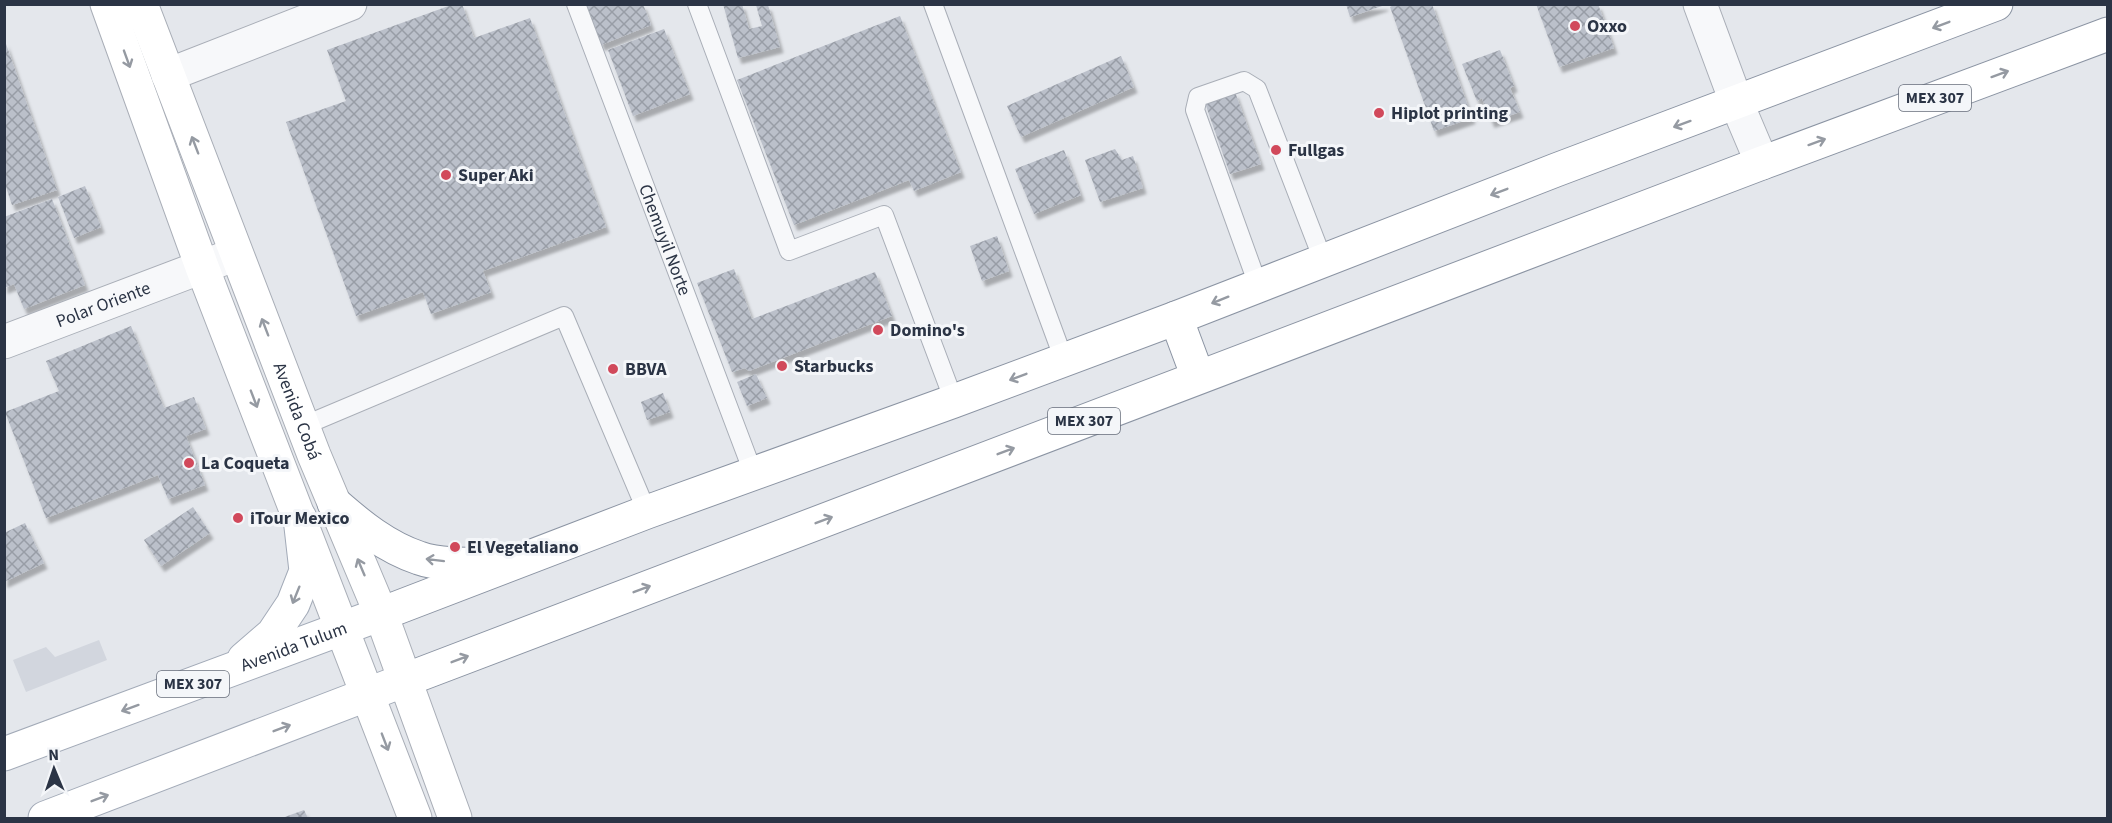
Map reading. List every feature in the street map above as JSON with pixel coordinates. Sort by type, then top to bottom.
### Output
[{"type":"main road","name":"Avenida Cobá","points":[[106,4],[202,267],[415,819]]},
{"type":"main road","name":"Avenida Cobá","points":[[141,4],[303,426],[381,614],[455,819]]},
{"type":"main road","name":"MEX 307","points":[[381,614],[647,512],[1176,318],[1577,162],[1737,104],[1996,4]]},
{"type":"main road","name":"MEX 307","points":[[45,819],[1198,377],[2108,33]]},
{"type":"main road","points":[[1176,318],[1198,377]]},
{"type":"main road","points":[[334,503],[383,541],[420,559],[464,564],[514,564]]},
{"type":"main road","points":[[234,669],[273,634],[293,604],[306,571],[300,518]]},
{"type":"main road","name":"Avenida Tulum","points":[[4,754],[381,614]]},
{"type":"street","points":[[168,75],[350,4]]},
{"type":"street","points":[[1700,4],[1737,104],[1762,163]]},
{"type":"street","name":"Polar Oriente","points":[[4,342],[236,254]]},
{"type":"lane","name":"Chemuyil Norte","points":[[576,4],[754,474]]},
{"type":"lane","points":[[697,4],[789,251],[884,214],[954,401]]},
{"type":"lane","points":[[933,4],[1064,360]]},
{"type":"lane","points":[[1258,285],[1195,110],[1198,98],[1244,81],[1257,88],[1323,260]]},
{"type":"lane","points":[[303,426],[564,316],[647,512]]},
{"type":"shaded area","points":[[99,640],[107,660],[26,692],[13,660],[46,647],[55,657]]},
{"type":"building","name":"Super Aki","points":[[454,4],[462,4],[474,38],[530,18],[606,227],[483,271],[491,292],[431,314],[423,292],[356,316],[286,122],[346,101],[327,50]]},
{"type":"building","points":[[585,4],[643,4],[651,25],[601,45]]},
{"type":"building","points":[[723,4],[742,4],[749,29],[762,26],[756,5],[768,5],[780,47],[738,58]]},
{"type":"building","points":[[1346,4],[1385,4],[1385,5],[1350,17]]},
{"type":"building","points":[[1395,4],[1432,4],[1472,118],[1434,131],[1390,7]]},
{"type":"building","name":"Oxxo","points":[[1536,4],[1598,4],[1614,48],[1559,67]]},
{"type":"building","points":[[900,16],[961,172],[914,191],[909,180],[794,225],[737,80]]},
{"type":"building","points":[[664,29],[690,94],[633,116],[608,50]]},
{"type":"building","points":[[5,41],[57,190],[12,205],[5,184]]},
{"type":"building","points":[[1500,50],[1514,86],[1510,88],[1520,112],[1491,122],[1482,98],[1477,101],[1462,64]]},
{"type":"building","points":[[1121,56],[1134,87],[1021,137],[1007,106]]},
{"type":"building","points":[[1235,92],[1261,164],[1230,174],[1205,103]]},
{"type":"building","points":[[1115,149],[1122,160],[1133,156],[1143,188],[1100,202],[1085,160]]},
{"type":"building","points":[[1064,150],[1081,195],[1034,214],[1015,169]]},
{"type":"building","points":[[85,186],[101,227],[74,238],[58,197]]},
{"type":"building","points":[[52,199],[85,285],[24,309],[14,284],[4,288],[4,217]]},
{"type":"building","points":[[997,236],[1009,271],[982,281],[970,246]]},
{"type":"building","points":[[734,269],[752,319],[875,272],[892,316],[749,371],[745,368],[732,372],[697,283]]},
{"type":"building","points":[[131,326],[164,408],[194,397],[206,429],[186,436],[205,485],[168,499],[158,475],[46,518],[5,412],[59,391],[46,361]]},
{"type":"building","points":[[756,374],[767,398],[747,406],[737,382]]},
{"type":"building","points":[[663,393],[670,412],[647,420],[641,402]]},
{"type":"building","points":[[193,507],[210,533],[161,566],[144,540]]},
{"type":"building","points":[[25,523],[44,563],[4,582],[4,533]]},
{"type":"building","points":[[304,810],[308,818],[282,818]]},
{"type":"place","name":"Oxxo","points":[[1575,26]]},
{"type":"place","name":"Hiplot printing","points":[[1379,113]]},
{"type":"place","name":"Fullgas","points":[[1276,150]]},
{"type":"place","name":"Super Aki","points":[[446,175]]},
{"type":"place","name":"Domino's","points":[[878,330]]},
{"type":"place","name":"Starbucks","points":[[782,366]]},
{"type":"place","name":"BBVA","points":[[613,369]]},
{"type":"place","name":"La Coqueta","points":[[189,463]]},
{"type":"place","name":"iTour Mexico","points":[[238,518]]},
{"type":"place","name":"El Vegetaliano","points":[[455,547]]}]
